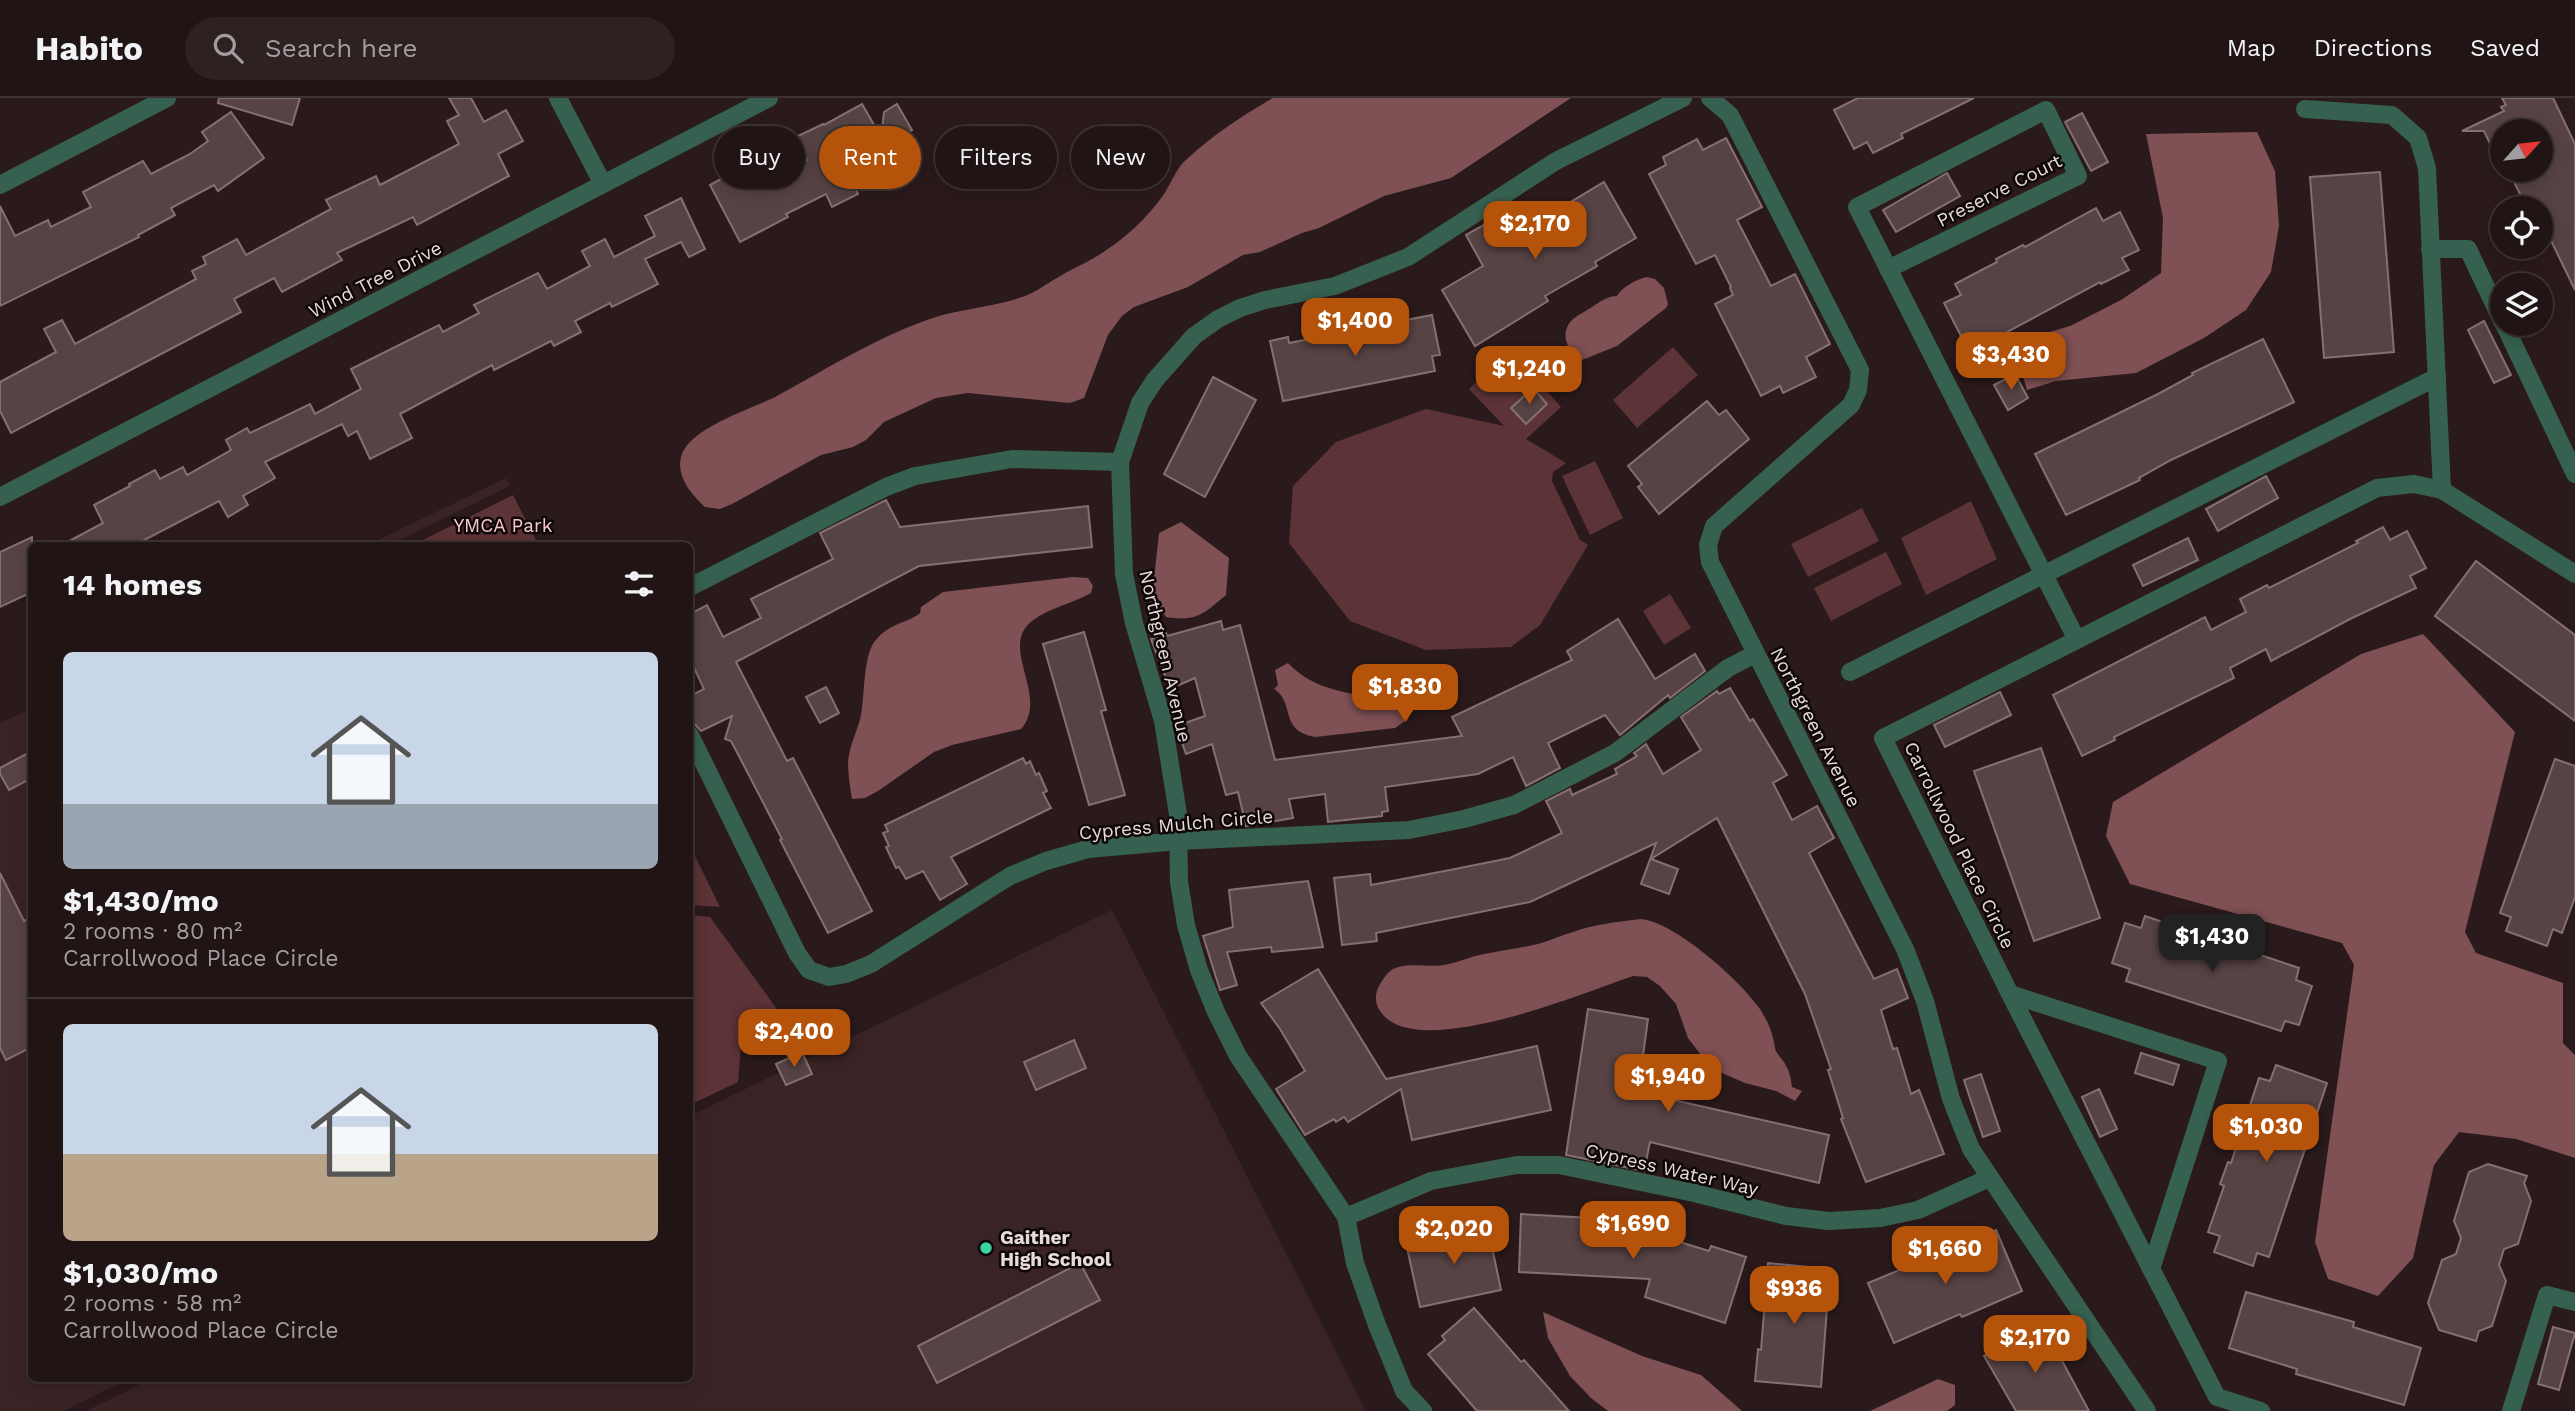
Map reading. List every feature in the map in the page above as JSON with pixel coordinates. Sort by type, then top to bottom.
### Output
[{"type":"street","points":[[0,185],[167,98]]},
{"type":"street","points":[[558,98],[603,184]]},
{"type":"street","name":"Wind Tree Drive","points":[[0,497],[769,98]]},
{"type":"street","name":"Northgreen Avenue","points":[[1423,1411],[1404,1391],[1381,1336],[1355,1263],[1346,1217],[1238,1056],[1199,970],[1186,925],[1179,882],[1178,814],[1163,721],[1133,623],[1124,574],[1121,462],[1140,403],[1155,380],[1194,336],[1218,319],[1265,300],[1335,286],[1408,257],[1556,161],[1683,98]]},
{"type":"street","name":"Northgreen Avenue","points":[[1710,98],[1730,115],[1860,370],[1858,390],[1851,405],[1714,526],[1707,545],[1710,562],[1905,949],[1925,1001],[1951,1099],[1971,1149],[2147,1411]]},
{"type":"street","points":[[2305,108],[2392,115],[2418,138],[2427,168],[2442,490]]},
{"type":"street","name":"Preserve Court","points":[[1888,269],[2078,176],[2046,110],[1857,207],[1888,269],[2044,574],[2076,638]]},
{"type":"street","points":[[2430,248],[2468,249],[2490,295]]},
{"type":"street","points":[[2510,336],[2575,474]]},
{"type":"street","points":[[1850,671],[2437,377]]},
{"type":"street","points":[[693,585],[886,487],[915,476],[1012,459],[1121,462]]},
{"type":"street","name":"Carrollwood Place Circle","points":[[2261,1411],[2219,1404],[1883,738],[2376,488],[2414,484],[2442,490],[2575,574]]},
{"type":"street","name":"Cypress Mulch Circle","points":[[693,740],[797,953],[809,970],[829,977],[872,964],[1010,876],[1046,860],[1088,849],[1179,841],[1409,830],[1514,805],[1615,753],[1728,668],[1755,654]]},
{"type":"street","points":[[2010,994],[2218,1061],[2151,1269]]},
{"type":"street","name":"Cypress Water Way","points":[[1346,1217],[1432,1181],[1517,1165],[1559,1165],[1694,1193],[1786,1216],[1829,1221],[1880,1218],[1918,1210],[1989,1178]]},
{"type":"street","points":[[2511,1411],[2547,1295],[2575,1302]]},
{"type":"shaded area","points":[[1273,98],[1571,98],[1451,178],[1384,196],[1319,228],[1260,252],[1243,255],[1188,287],[1134,307],[1122,316],[1108,335],[1084,398],[1070,403],[968,393],[936,398],[884,422],[866,440],[853,447],[821,455],[720,509],[705,507],[686,485],[680,464],[686,447],[695,437],[722,420],[777,396],[850,355],[907,328],[939,316],[1025,296],[1114,245],[1141,221],[1167,189],[1170,189],[1170,183],[1183,162]]},
{"type":"shaded area","points":[[2257,132],[2275,171],[2279,226],[2271,272],[2246,310],[2204,338],[2136,373],[2056,381],[2027,390],[2013,343],[2070,326],[2121,300],[2161,273],[2163,218],[2146,134]]},
{"type":"shaded area","points":[[1647,277],[1655,279],[1664,288],[1668,304],[1666,308],[1617,346],[1582,360],[1577,357],[1569,348],[1566,336],[1566,330],[1573,319],[1604,300],[1617,296],[1630,284]]},
{"type":"shaded area","points":[[1508,366],[1518,368],[1521,372],[1520,378],[1503,392],[1495,392],[1490,383]]},
{"type":"shaded area","points":[[506,478],[510,486],[396,542],[374,542]]},
{"type":"shaded area","points":[[1181,522],[1229,558],[1226,595],[1199,615],[1185,618],[1166,617],[1152,596],[1159,533]]},
{"type":"shaded area","points":[[1073,577],[1088,578],[1093,586],[1091,593],[1039,616],[1023,632],[1021,658],[1030,702],[1028,716],[1021,729],[952,745],[934,752],[878,791],[865,798],[852,799],[848,762],[861,715],[868,656],[875,641],[892,627],[915,617],[920,613],[921,607],[943,592]]},
{"type":"shaded area","points":[[2423,634],[2515,732],[2465,932],[2476,953],[2563,983],[2563,1043],[2575,1055],[2575,1158],[2516,1139],[2459,1132],[2434,1165],[2413,1258],[2378,1296],[2328,1279],[2315,1242],[2354,965],[2342,943],[2130,884],[2106,836],[2113,802],[2361,654]]},
{"type":"shaded area","points":[[1288,663],[1315,683],[1409,706],[1408,719],[1395,728],[1315,737],[1304,734],[1296,729],[1281,695],[1274,689],[1278,685],[1275,670]]},
{"type":"shaded area","points":[[28,709],[28,1382],[123,1382],[63,1411],[0,1411],[0,723]]},
{"type":"shaded area","name":"Gaither High School","points":[[1112,910],[1366,1411],[86,1411],[145,1382],[693,1382],[693,1115]]},
{"type":"shaded area","points":[[1641,919],[1671,930],[1689,941],[1751,997],[1768,1023],[1792,1087],[1802,1091],[1795,1101],[1776,1091],[1745,1083],[1722,1073],[1701,1055],[1688,1038],[1676,1004],[1660,986],[1647,977],[1633,976],[1541,1008],[1463,1027],[1427,1030],[1399,1025],[1377,1006],[1377,991],[1393,969],[1414,965],[1444,965],[1538,944],[1590,927]]},
{"type":"shaded area","points":[[1543,1312],[1642,1356],[1701,1375],[1742,1411],[1608,1411],[1570,1376],[1548,1338]]},
{"type":"shaded area","points":[[1938,1379],[1955,1385],[1955,1405],[1947,1411],[1870,1411]]},
{"type":"green space","points":[[1673,347],[1698,375],[1637,428],[1613,400]]},
{"type":"green space","points":[[1510,350],[1561,407],[1526,439],[1566,463],[1553,472],[1552,481],[1580,540],[1588,545],[1540,625],[1511,647],[1426,650],[1350,621],[1289,543],[1293,486],[1336,442],[1426,409],[1504,426],[1469,389]]},
{"type":"green space","points":[[1595,461],[1623,518],[1590,535],[1562,476]]},
{"type":"green space","name":"YMCA Park","points":[[513,495],[537,542],[419,542]]},
{"type":"green space","points":[[1971,501],[1997,559],[1926,595],[1901,538]]},
{"type":"green space","points":[[1862,508],[1879,541],[1808,577],[1791,544]]},
{"type":"green space","points":[[1886,552],[1902,584],[1831,621],[1814,588]]},
{"type":"green space","points":[[1670,594],[1691,628],[1664,645],[1643,611]]},
{"type":"green space","points":[[693,852],[720,907],[693,905]]},
{"type":"green space","points":[[693,915],[710,917],[782,1016],[741,1046],[738,1082],[693,1104]]},
{"type":"building","points":[[219,98],[300,98],[292,125],[218,103]]},
{"type":"building","points":[[449,98],[471,98],[484,122],[506,110],[523,141],[498,154],[509,176],[417,225],[413,217],[337,253],[342,260],[282,292],[274,278],[234,299],[241,312],[11,433],[0,411],[0,382],[56,352],[44,329],[62,320],[75,344],[196,279],[192,271],[206,264],[203,257],[237,239],[246,255],[331,209],[326,200],[376,176],[380,185],[459,144],[447,121],[459,115]]},
{"type":"building","points":[[1858,98],[1974,98],[1901,134],[1903,138],[1873,153],[1867,142],[1854,149],[1834,110]]},
{"type":"building","points":[[2502,98],[2553,98],[2575,144],[2575,290],[2553,245],[2553,196],[2521,196],[2514,182],[2553,182],[2553,119],[2490,119],[2490,144],[2484,131],[2462,131],[2504,111],[2501,107],[2506,105]]},
{"type":"building","points":[[862,104],[875,126],[819,126],[819,189],[856,189],[858,194],[832,207],[826,194],[740,242],[710,185],[714,183],[714,189],[805,189],[805,133],[823,124]]},
{"type":"building","points":[[897,104],[910,126],[882,126],[884,112]]},
{"type":"building","points":[[231,112],[264,158],[218,191],[214,185],[171,208],[175,215],[138,235],[139,237],[0,306],[0,206],[15,236],[48,220],[51,227],[91,207],[83,192],[143,161],[151,174],[190,154],[208,141],[202,132]]},
{"type":"building","points":[[2082,113],[2108,162],[2091,171],[2065,122]]},
{"type":"building","points":[[1726,138],[1762,207],[1737,220],[1771,286],[1795,274],[1830,344],[1806,357],[1816,377],[1783,393],[1780,386],[1761,396],[1715,304],[1733,295],[1715,255],[1696,264],[1649,174],[1666,165],[1663,157],[1697,139],[1703,150]]},
{"type":"building","points":[[2380,172],[2394,352],[2324,358],[2310,177]]},
{"type":"building","points":[[1947,173],[1960,196],[1896,232],[1883,210]]},
{"type":"building","points":[[1604,182],[1636,238],[1595,262],[1597,266],[1545,296],[1548,301],[1475,346],[1442,290],[1483,266],[1466,235],[1504,217],[1514,236]]},
{"type":"building","points":[[681,198],[705,249],[689,257],[681,242],[645,259],[658,284],[612,307],[610,303],[575,321],[581,332],[554,346],[551,341],[494,370],[492,365],[400,414],[412,438],[370,459],[357,431],[348,436],[342,424],[265,462],[275,478],[243,496],[248,505],[228,517],[219,501],[141,542],[67,542],[103,523],[94,505],[155,470],[160,479],[183,467],[187,475],[231,450],[226,440],[247,428],[250,433],[310,404],[315,414],[361,389],[351,369],[439,325],[443,332],[479,313],[474,305],[538,273],[547,289],[590,266],[582,251],[605,239],[614,257],[655,236],[645,216]]},
{"type":"building","points":[[2096,208],[2103,221],[2120,212],[2139,250],[2122,258],[2129,270],[2101,284],[2100,282],[1983,345],[1976,333],[1963,340],[1944,303],[1961,295],[1955,284],[1997,262],[1996,259],[2023,245],[2025,247]]},
{"type":"building","points":[[1432,315],[1440,355],[1432,356],[1435,371],[1283,401],[1270,341],[1288,337],[1289,343]]},
{"type":"building","points":[[2484,321],[2511,375],[2494,383],[2468,330]]},
{"type":"building","points":[[2263,339],[2294,402],[2171,460],[2139,478],[2140,480],[2066,515],[2035,454]]},
{"type":"building","points":[[2015,374],[2028,398],[2008,410],[1994,385]]},
{"type":"building","points":[[1213,377],[1256,400],[1205,497],[1164,474]]},
{"type":"building","points":[[1533,388],[1547,404],[1526,424],[1511,408]]},
{"type":"building","points":[[1707,401],[1719,415],[1726,410],[1749,439],[1659,514],[1638,487],[1642,484],[1628,466]]},
{"type":"building","points":[[2266,476],[2278,498],[2218,531],[2206,509]]},
{"type":"building","points":[[886,500],[900,527],[1088,506],[1092,547],[919,566],[736,662],[787,761],[793,758],[872,911],[828,933],[731,741],[725,739],[732,716],[701,731],[693,722],[693,694],[704,689],[693,665],[693,612],[707,605],[723,637],[761,618],[751,599],[833,559],[820,533]]},
{"type":"building","points":[[2383,527],[2390,540],[2407,531],[2426,568],[2410,576],[2416,588],[2271,661],[2266,649],[2230,668],[2234,678],[2114,737],[2115,740],[2082,756],[2053,695],[2205,617],[2211,630],[2246,612],[2240,599],[2267,585],[2269,588],[2358,543],[2356,541]]},
{"type":"building","points":[[32,537],[32,542],[28,542],[28,594],[0,607],[0,552]]},
{"type":"building","points":[[2188,538],[2198,560],[2143,586],[2133,565]]},
{"type":"building","points":[[2476,561],[2575,635],[2575,721],[2435,616]]},
{"type":"building","points":[[1618,619],[1655,679],[1695,654],[1705,671],[1670,698],[1668,695],[1620,735],[1605,715],[1548,743],[1560,768],[1526,786],[1513,757],[1478,774],[1385,787],[1388,811],[1382,812],[1382,816],[1328,822],[1325,794],[1289,799],[1293,818],[1246,826],[1238,792],[1226,795],[1212,744],[1186,754],[1176,726],[1205,716],[1195,678],[1170,689],[1151,639],[1221,621],[1223,630],[1240,625],[1275,760],[1462,736],[1452,717],[1572,660],[1567,651]]},
{"type":"building","points":[[1084,632],[1106,710],[1101,711],[1125,795],[1089,805],[1043,644]]},
{"type":"building","points":[[826,687],[839,713],[820,723],[806,697]]},
{"type":"building","points":[[1730,688],[1750,721],[1753,719],[1787,775],[1773,783],[1792,820],[1817,806],[1834,838],[1809,853],[1874,979],[1897,969],[1908,998],[1881,1010],[1893,1049],[1897,1048],[1911,1094],[1919,1090],[1944,1154],[1866,1182],[1841,1119],[1843,1118],[1828,1070],[1831,1069],[1805,994],[1717,818],[1651,859],[1678,869],[1669,894],[1641,884],[1656,843],[1530,902],[1376,933],[1377,941],[1342,945],[1334,878],[1370,874],[1371,885],[1510,858],[1562,833],[1546,801],[1570,789],[1572,795],[1617,774],[1615,769],[1637,756],[1634,753],[1646,744],[1663,774],[1701,750],[1681,717],[1717,691],[1719,694]]},
{"type":"building","points":[[2000,692],[2011,715],[1945,747],[1934,725]]},
{"type":"building","points":[[2041,748],[2100,918],[2034,941],[1974,771]]},
{"type":"building","points":[[28,753],[28,780],[9,790],[0,774],[0,768]]},
{"type":"building","points":[[1023,758],[1026,764],[1030,761],[1036,775],[1039,773],[1047,791],[1043,793],[1051,808],[951,857],[967,884],[940,900],[923,871],[906,879],[899,867],[896,868],[886,847],[889,846],[883,833],[888,831],[885,825]]},
{"type":"building","points":[[2555,759],[2575,766],[2575,897],[2562,933],[2553,929],[2547,946],[2506,931],[2511,917],[2500,913]]},
{"type":"building","points":[[0,873],[24,921],[28,919],[28,1049],[6,1060],[0,1048]]},
{"type":"building","points":[[1308,881],[1323,947],[1272,952],[1271,947],[1227,952],[1237,985],[1220,990],[1203,936],[1233,927],[1229,890]]},
{"type":"building","points":[[2145,916],[2299,968],[2296,980],[2312,986],[2299,1025],[2285,1021],[2281,1031],[2126,981],[2130,969],[2112,963],[2125,923],[2141,928]]},
{"type":"building","points":[[1318,969],[1386,1079],[1537,1046],[1551,1110],[1412,1140],[1401,1089],[1348,1122],[1344,1117],[1336,1122],[1334,1119],[1305,1135],[1276,1089],[1305,1071],[1261,1003]]},
{"type":"building","points":[[1588,1009],[1648,1019],[1638,1092],[1829,1135],[1819,1183],[1650,1142],[1644,1171],[1566,1155]]},
{"type":"building","points":[[1074,1040],[1086,1068],[1036,1090],[1024,1062]]},
{"type":"building","points":[[802,1052],[812,1074],[786,1085],[776,1064]]},
{"type":"building","points":[[2141,1053],[2179,1065],[2173,1085],[2135,1073]]},
{"type":"building","points":[[2276,1065],[2327,1083],[2269,1257],[2257,1253],[2253,1266],[2214,1252],[2220,1236],[2208,1232],[2224,1186],[2220,1184],[2228,1162],[2231,1163],[2259,1078],[2270,1081]]},
{"type":"building","points":[[1981,1074],[2000,1131],[1983,1137],[1964,1080]]},
{"type":"building","points":[[2099,1089],[2117,1129],[2100,1137],[2082,1097]]},
{"type":"building","points":[[2488,1164],[2527,1176],[2524,1183],[2531,1201],[2518,1244],[2504,1249],[2499,1265],[2506,1281],[2492,1326],[2479,1331],[2476,1341],[2439,1330],[2428,1303],[2442,1260],[2456,1254],[2461,1238],[2454,1221],[2469,1172]]},
{"type":"building","points":[[1521,1214],[1610,1219],[1610,1225],[1641,1227],[1641,1230],[1709,1251],[1711,1246],[1746,1257],[1725,1323],[1645,1297],[1650,1279],[1519,1272]]},
{"type":"building","points":[[1487,1223],[1501,1290],[1420,1307],[1406,1243]]},
{"type":"building","points":[[1996,1230],[2022,1291],[1894,1343],[1868,1283]]},
{"type":"building","points":[[1080,1263],[1100,1300],[937,1383],[918,1346]]},
{"type":"building","points":[[1768,1263],[1830,1269],[1821,1387],[1755,1381],[1758,1349],[1761,1350]]},
{"type":"building","points":[[2246,1292],[2354,1322],[2353,1327],[2421,1348],[2404,1405],[2296,1374],[2297,1369],[2229,1348]]},
{"type":"building","points":[[1474,1308],[1569,1411],[1477,1411],[1428,1354],[1445,1340],[1442,1336]]},
{"type":"building","points":[[2041,1325],[2089,1411],[2016,1411],[1984,1356]]},
{"type":"building","points":[[2553,1327],[2575,1333],[2559,1390],[2538,1384]]},
{"type":"place","name":"Gaither High School","points":[[986,1248]]}]
